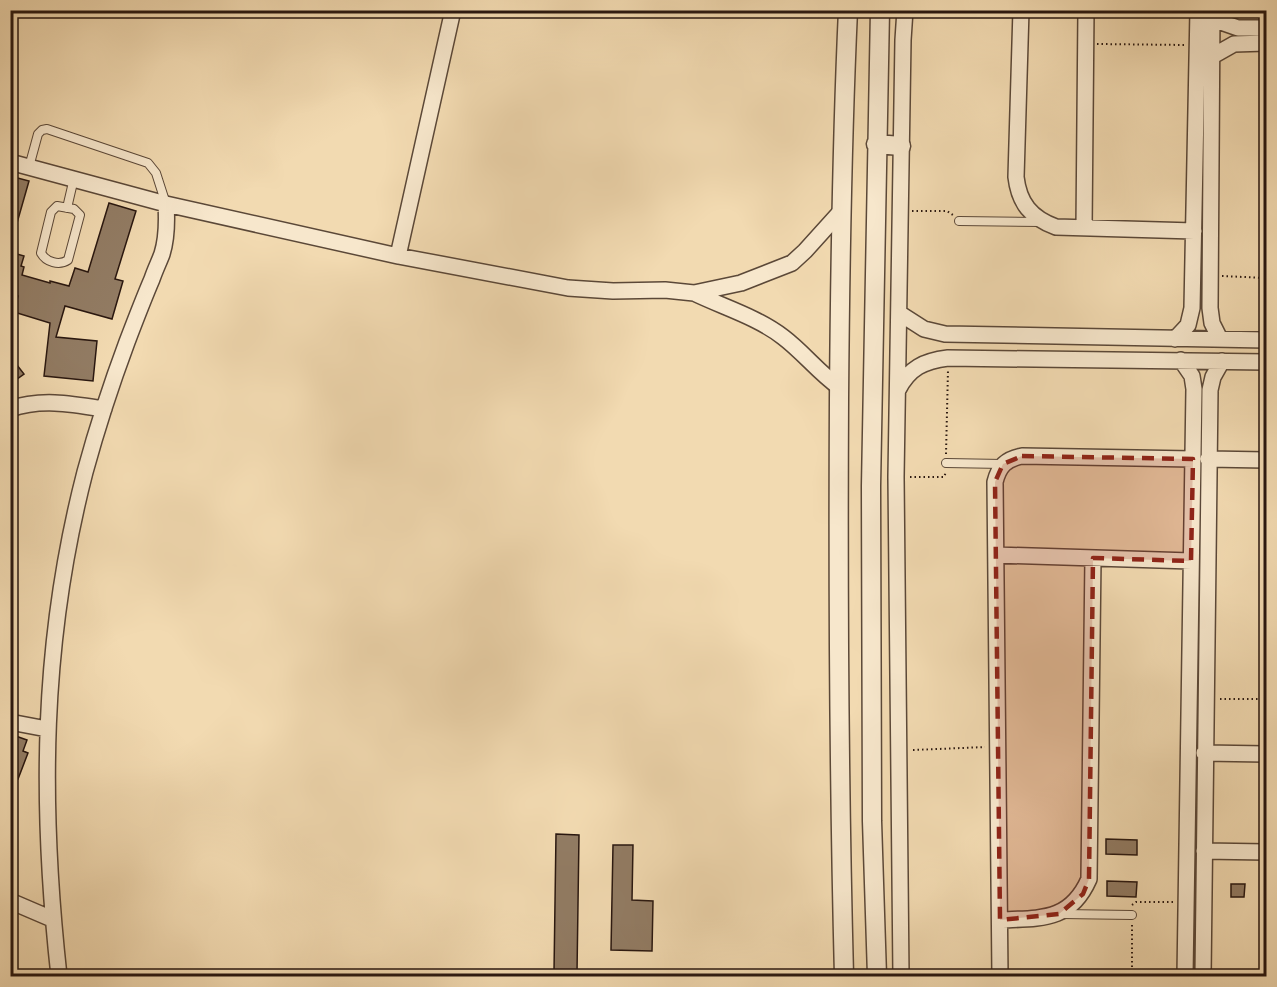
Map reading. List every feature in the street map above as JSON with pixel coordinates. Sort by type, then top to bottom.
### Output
[{"type":"street","points":[[398,256],[453,10]]},
{"type":"street","points":[[844,976],[840,813],[839,387],[848,10]]},
{"type":"street","points":[[877,976],[872,809],[871,498],[880,10]]},
{"type":"street","points":[[901,976],[896,477],[905,10]]},
{"type":"street","points":[[1022,10],[1016,177],[1023,203],[1043,222],[1056,226],[1194,231]]},
{"type":"street","points":[[1084,228],[1086,10]]},
{"type":"street","points":[[1175,339],[1188,325],[1191,317],[1197,10]]},
{"type":"street","points":[[1220,339],[1211,316],[1212,15],[1238,28],[1266,28]]},
{"type":"street","points":[[1211,57],[1234,44],[1266,43]]},
{"type":"street","points":[[876,144],[901,146]]},
{"type":"street","points":[[10,162],[166,204],[398,256],[568,288],[613,291],[665,290],[694,293],[741,283],[792,264],[842,210]]},
{"type":"street","points":[[59,976],[52,919],[46,822],[47,729],[51,664],[59,599],[70,535],[85,471],[104,409],[162,253],[167,220],[166,204]]},
{"type":"street","points":[[694,293],[754,320],[780,335],[839,387]]},
{"type":"street","points":[[899,313],[924,329],[945,334],[1266,340]]},
{"type":"street","points":[[897,390],[903,380],[920,364],[948,358],[1266,362]]},
{"type":"street","points":[[1181,360],[1202,389],[1205,699],[1203,976]]},
{"type":"street","points":[[1202,389],[1213,377],[1222,361]]},
{"type":"street","points":[[10,409],[62,402],[104,409]]},
{"type":"street","points":[[1000,976],[995,482],[997,472],[1012,458],[1022,456],[1266,460]]},
{"type":"street","points":[[1185,976],[1191,561],[1201,459]]},
{"type":"street","points":[[996,555],[1191,561]]},
{"type":"street","points":[[1000,920],[1043,918],[1059,914],[1072,906],[1083,894],[1089,879],[1094,558]]},
{"type":"street","points":[[10,722],[47,729]]},
{"type":"street","points":[[1204,753],[1266,753]]},
{"type":"street","points":[[1203,851],[1266,852]]},
{"type":"street","points":[[10,901],[52,919]]},
{"type":"lane","points":[[29,167],[38,134],[47,129],[148,163],[156,173],[166,204]]},
{"type":"lane","points":[[67,207],[74,178]]},
{"type":"lane","points":[[67,207],[78,212],[79,219],[68,260],[60,263],[44,257],[41,248],[53,208],[67,207]]},
{"type":"lane","points":[[959,221],[1043,222]]},
{"type":"lane","points":[[946,463],[1003,464]]},
{"type":"lane","points":[[1059,914],[1132,915]]},
{"type":"path","points":[[1086,44],[1197,45]]},
{"type":"path","points":[[900,211],[947,211],[959,221]]},
{"type":"path","points":[[1211,276],[1266,278]]},
{"type":"path","points":[[896,477],[944,477],[948,358]]},
{"type":"path","points":[[1205,699],[1266,699]]},
{"type":"path","points":[[898,750],[998,747]]},
{"type":"path","points":[[1132,976],[1132,905],[1136,902],[1186,902]]},
{"type":"highlighted area","points":[[1022,456],[1193,459],[1191,561],[1093,558],[1089,879],[1083,894],[1059,914],[1000,920],[995,482],[1003,464]]},
{"type":"building","points":[[10,176],[29,181],[13,237],[10,237]]},
{"type":"building","points":[[109,203],[136,211],[115,279],[123,281],[112,319],[65,306],[56,337],[97,341],[93,381],[44,376],[50,323],[14,312],[18,296],[10,293],[10,252],[24,256],[21,266],[24,267],[22,275],[69,286],[75,268],[88,272]]},
{"type":"building","points":[[10,356],[24,374],[10,384]]},
{"type":"building","points":[[10,734],[27,740],[23,751],[28,753],[18,779],[10,777]]},
{"type":"building","points":[[556,834],[579,835],[577,973],[554,972]]},
{"type":"building","points":[[1106,839],[1137,840],[1137,855],[1106,854]]},
{"type":"building","points":[[613,845],[633,845],[632,900],[653,901],[652,951],[611,950]]},
{"type":"building","points":[[1107,881],[1137,882],[1136,897],[1107,896]]},
{"type":"building","points":[[1231,884],[1245,884],[1244,897],[1231,897]]}]
